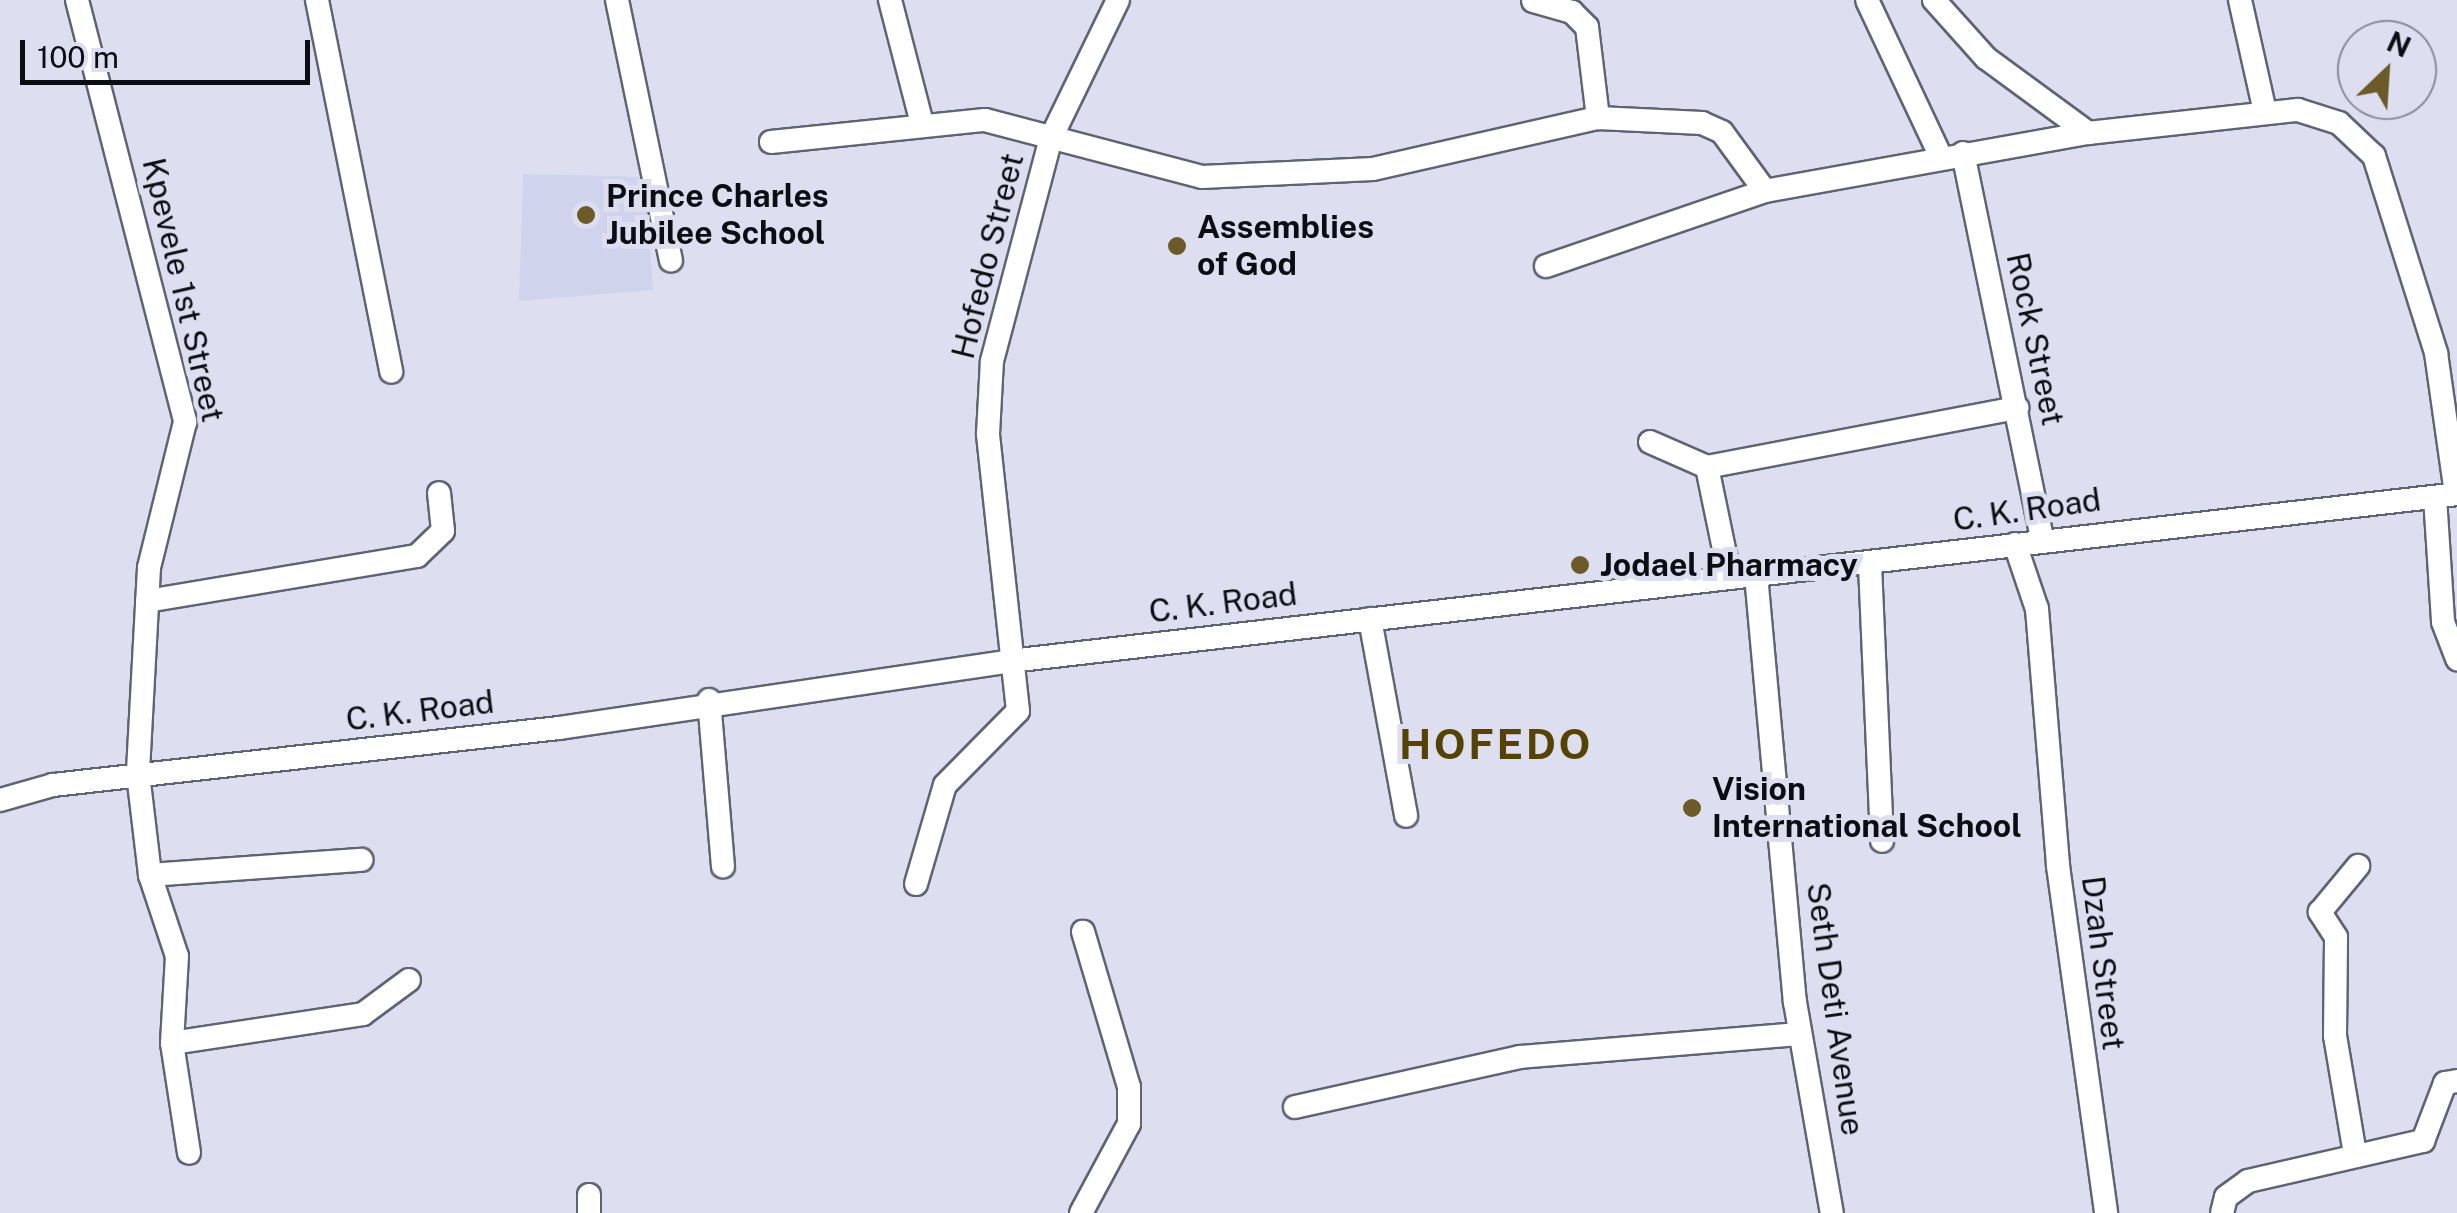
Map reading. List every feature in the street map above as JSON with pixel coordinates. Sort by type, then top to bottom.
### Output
[{"type":"street","name":"Kpevele 1st Street","points":[[77,0],[185,422],[182,459],[156,516],[147,601],[138,774],[150,876],[177,956],[172,1043],[189,1153]]},
{"type":"street","points":[[318,0],[391,372]]},
{"type":"street","points":[[617,0],[671,260]]},
{"type":"street","points":[[890,0],[922,124]]},
{"type":"street","name":"Hofedo Street","points":[[916,884],[945,785],[1018,711],[1019,660],[988,434],[992,360],[1051,138],[1118,0]]},
{"type":"street","name":"Rock Street","points":[[1866,0],[1952,155],[2016,408],[2042,539]]},
{"type":"street","points":[[1934,0],[1986,58],[2088,133]]},
{"type":"street","points":[[2240,0],[2264,107]]},
{"type":"street","points":[[1533,1],[1572,12],[1587,27],[1598,118]]},
{"type":"street","points":[[1546,266],[1766,191],[1952,155],[2264,107],[2339,123],[2374,156],[2436,353],[2449,495],[2444,622],[2457,659]]},
{"type":"street","points":[[770,142],[984,120],[1202,177],[1373,169],[1598,118],[1702,123],[1722,132],[1766,191]]},
{"type":"street","points":[[1650,442],[1707,466],[2016,408]]},
{"type":"street","points":[[1707,466],[1730,578]]},
{"type":"street","points":[[147,601],[417,556],[442,532],[439,493]]},
{"type":"street","name":"C. K. Road","points":[[0,800],[138,774],[559,728],[710,700],[1019,660],[1870,565],[2042,539],[2449,495]]},
{"type":"street","name":"Dzah Street","points":[[2016,544],[2037,608],[2058,866],[2106,1213]]},
{"type":"street","points":[[1870,565],[1882,841]]},
{"type":"street","name":"Seth Deti Avenue","points":[[1756,575],[1800,1034],[1832,1213]]},
{"type":"street","points":[[1370,618],[1406,816]]},
{"type":"street","points":[[710,700],[723,866]]},
{"type":"street","points":[[150,876],[362,860]]},
{"type":"street","points":[[2354,1154],[2336,1036],[2336,937],[2320,912],[2358,866]]},
{"type":"street","points":[[1081,1213],[1129,1124],[1129,1087],[1083,932]]},
{"type":"street","points":[[172,1043],[363,1014],[409,980]]},
{"type":"street","points":[[1295,1106],[1520,1057],[1800,1034]]},
{"type":"street","points":[[2222,1213],[2226,1197],[2248,1181],[2423,1141],[2445,1082],[2457,1081]]},
{"type":"shaded area","name":"Prince Charles Jubilee School","points":[[523,174],[645,177],[653,290],[519,301]]},
{"type":"place","name":"Prince Charles Jubilee School","points":[[586,215]]},
{"type":"place","name":"Assemblies of God","points":[[1177,246]]},
{"type":"place","name":"Jodael Pharmacy","points":[[1580,565]]},
{"type":"place","name":"Vision International School","points":[[1692,808]]},
{"type":"district","name":"HOFEDO","points":[[1496,744]]}]
